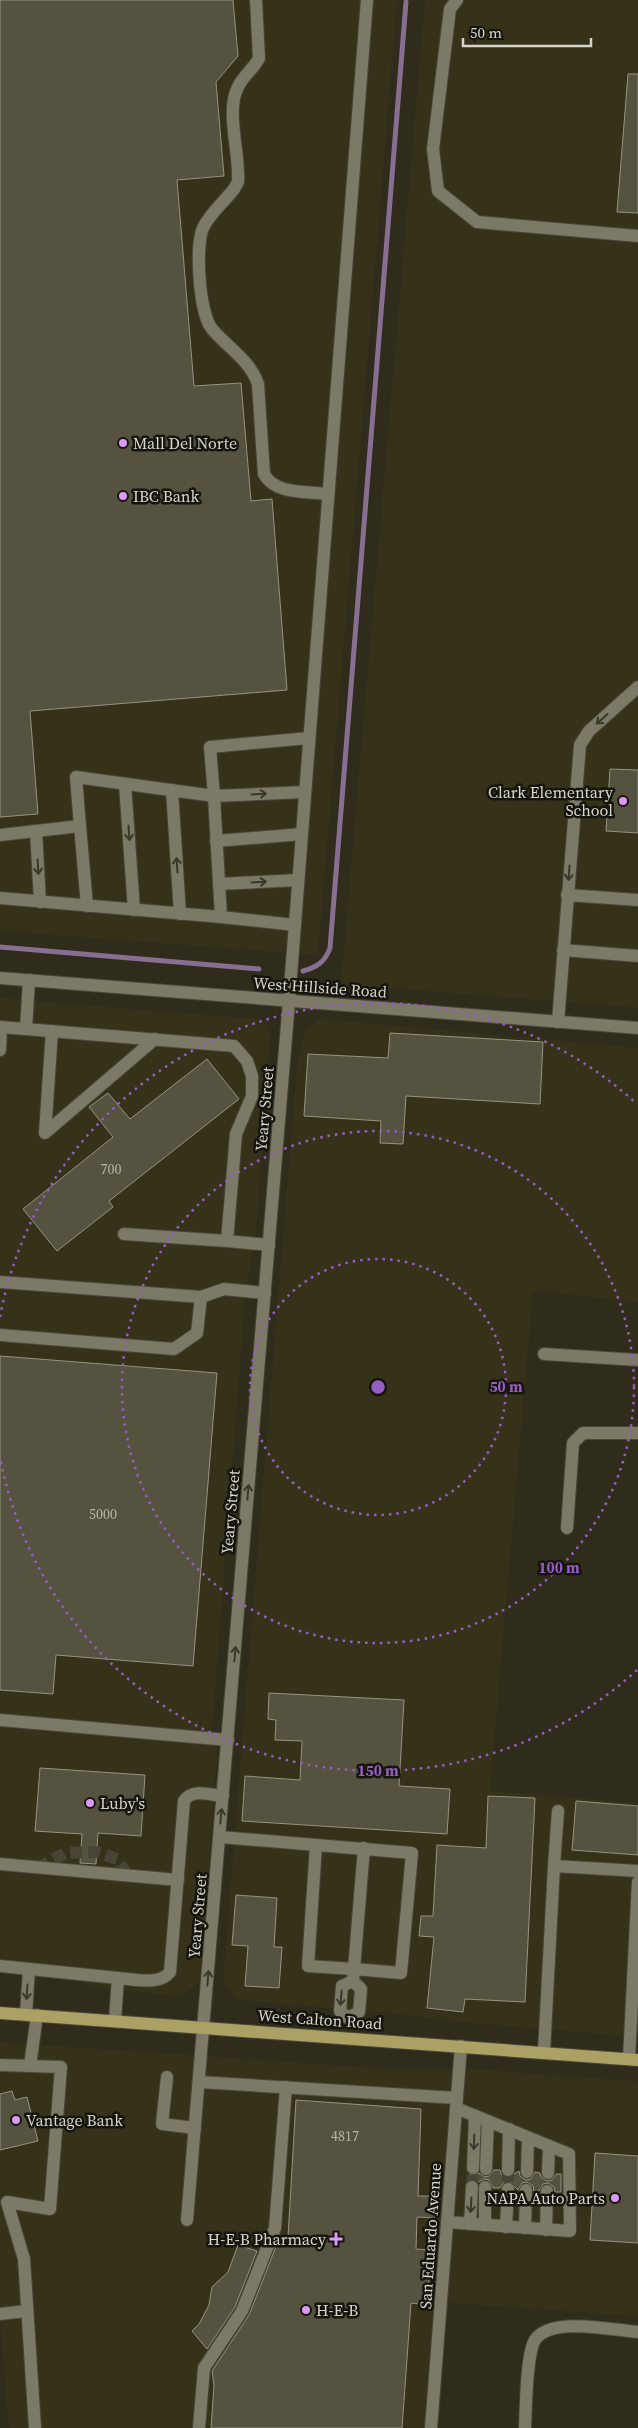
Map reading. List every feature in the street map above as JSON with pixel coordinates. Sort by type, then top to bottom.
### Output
[{"type":"main road","name":"West Calton Road","points":[[0,2013],[204,2026],[633,2059]]},
{"type":"street","points":[[256,0],[260,58],[240,82],[234,102],[238,182],[203,229],[199,246],[204,313],[212,329],[254,374],[258,384],[264,474],[268,480],[274,486],[284,489],[327,494]]},
{"type":"street","name":"Yeary Street","points":[[187,2220],[289,1001],[327,494],[367,0]]},
{"type":"street","points":[[457,0],[450,9],[433,149],[438,191],[477,222],[638,236]]},
{"type":"street","points":[[558,1022],[580,745],[589,731],[638,687]]},
{"type":"street","points":[[221,918],[210,747],[309,738]]},
{"type":"street","points":[[87,906],[76,777],[214,796],[305,792]]},
{"type":"street","points":[[125,784],[134,910]]},
{"type":"street","points":[[172,790],[180,914]]},
{"type":"street","points":[[0,835],[80,826]]},
{"type":"street","points":[[36,831],[40,902]]},
{"type":"street","points":[[216,841],[302,834]]},
{"type":"street","points":[[219,884],[298,880]]},
{"type":"street","points":[[567,895],[638,900]]},
{"type":"street","points":[[0,898],[295,925]]},
{"type":"street","points":[[563,950],[638,956]]},
{"type":"street","name":"West Hillside Road","points":[[0,978],[638,1028]]},
{"type":"street","points":[[26,1029],[29,980]]},
{"type":"street","points":[[0,1050],[1,1027],[234,1046],[247,1061],[252,1076],[252,1096],[236,1134],[227,1241]]},
{"type":"street","points":[[52,1031],[45,1133],[155,1040]]},
{"type":"street","points":[[124,1234],[269,1245]]},
{"type":"street","points":[[0,1282],[201,1297],[224,1289],[265,1293]]},
{"type":"street","points":[[0,1335],[174,1349],[197,1333],[201,1297]]},
{"type":"street","points":[[544,1354],[638,1360]]},
{"type":"street","points":[[568,1528],[574,1443],[584,1433],[638,1434]]},
{"type":"street","points":[[0,1720],[228,1740]]},
{"type":"street","points":[[0,1966],[158,1981],[165,1978],[170,1972],[184,1801],[194,1793],[223,1796]]},
{"type":"street","points":[[544,2052],[558,1811]]},
{"type":"street","points":[[220,1836],[412,1853],[401,1973],[353,1975],[308,1966],[316,1845]]},
{"type":"street","points":[[348,2018],[359,2012],[361,1989],[353,1975],[364,1848]]},
{"type":"street","points":[[0,1864],[178,1880]]},
{"type":"street","points":[[554,1866],[638,1871]]},
{"type":"street","points":[[633,2059],[638,1882]]},
{"type":"street","points":[[29,1969],[32,2015],[30,2066]]},
{"type":"street","points":[[348,2018],[340,2011],[342,1986],[353,1975]]},
{"type":"street","points":[[115,2020],[118,1978]]},
{"type":"street","points":[[346,2037],[348,2018]]},
{"type":"street","name":"San Eduardo Avenue","points":[[431,2428],[461,2046]]},
{"type":"street","points":[[0,2066],[61,2067],[50,2209],[4,2199]]},
{"type":"street","points":[[167,2077],[162,2124],[195,2128]]},
{"type":"street","points":[[199,2082],[286,2087],[457,2103],[475,2116],[569,2154],[570,2231],[447,2222]]},
{"type":"street","points":[[199,2428],[204,2368],[242,2311],[275,2228],[286,2087]]},
{"type":"street","points":[[473,2168],[475,2116]]},
{"type":"street","points":[[486,2169],[488,2121]]},
{"type":"street","points":[[508,2170],[509,2129]]},
{"type":"street","points":[[527,2172],[528,2138]]},
{"type":"street","points":[[548,2173],[549,2146]]},
{"type":"street","points":[[470,2224],[479,2187],[485,2225]]},
{"type":"street","points":[[506,2227],[508,2189]]},
{"type":"street","points":[[525,2228],[526,2190]]},
{"type":"street","points":[[546,2230],[547,2191]]},
{"type":"street","points":[[4,2199],[24,2259],[35,2428]]},
{"type":"street","points":[[0,2314],[26,2310]]},
{"type":"street","points":[[525,2428],[531,2353],[535,2340],[545,2330],[569,2326],[638,2332]]},
{"type":"shaded area","points":[[0,0],[397,0],[318,955],[0,931]]},
{"type":"shaded area","points":[[425,0],[638,0],[638,1008],[341,984]]},
{"type":"shaded area","points":[[0,998],[257,1019],[266,1025],[270,1035],[257,1219],[245,1299],[212,1729],[217,1755],[200,1983],[181,1996],[98,1988],[70,1978],[0,1971]]},
{"type":"shaded area","points":[[321,1019],[638,1048],[638,1302],[533,1291],[490,1791],[638,1803],[638,2037],[237,2000],[223,1980],[297,1064],[305,1029]]},
{"type":"shaded area","points":[[0,2042],[393,2069],[471,2069],[638,2081],[638,2316],[448,2303],[439,2428],[9,2428],[0,2324]]},
{"type":"building","name":"Mall Del Norte","points":[[0,0],[233,0],[238,56],[216,82],[224,176],[177,180],[194,386],[241,383],[251,501],[272,499],[287,690],[30,711],[38,814],[0,817]]},
{"type":"building","points":[[628,74],[638,74],[638,213],[617,212]]},
{"type":"building","name":"Clark Elementary School","points":[[610,769],[638,770],[638,833],[606,831]]},
{"type":"building","points":[[390,1033],[543,1042],[540,1104],[406,1096],[403,1144],[380,1143],[381,1121],[304,1116],[308,1054],[388,1058]]},
{"type":"building","points":[[207,1059],[239,1099],[109,1201],[113,1207],[57,1251],[23,1209],[113,1137],[89,1107],[108,1093],[130,1119]]},
{"type":"building","points":[[0,1356],[217,1373],[193,1666],[56,1655],[53,1694],[0,1690]]},
{"type":"building","points":[[269,1693],[404,1700],[399,1786],[450,1789],[447,1834],[242,1821],[245,1776],[300,1780],[302,1741],[275,1740],[276,1720],[268,1719]]},
{"type":"building","name":"Luby's","points":[[40,1768],[145,1775],[141,1836],[98,1833],[96,1864],[80,1863],[82,1834],[35,1831]]},
{"type":"building","points":[[488,1796],[535,1798],[525,2002],[465,1999],[463,2012],[427,2008],[434,1937],[419,1936],[421,1916],[433,1916],[437,1845],[486,1848]]},
{"type":"building","points":[[576,1801],[638,1806],[638,1855],[572,1850]]},
{"type":"building","points":[[236,1895],[277,1898],[274,1947],[282,1947],[279,1988],[245,1986],[248,1946],[232,1945]]},
{"type":"building","name":"Vantage Bank","points":[[12,2091],[15,2100],[27,2097],[38,2141],[0,2150],[0,2094]]},
{"type":"building","points":[[296,2100],[421,2109],[418,2196],[438,2196],[437,2218],[417,2217],[416,2249],[430,2250],[428,2305],[411,2303],[402,2428],[211,2428],[214,2385],[212,2371],[249,2315],[277,2244],[288,2237]]},
{"type":"building","name":"NAPA Auto Parts","points":[[595,2153],[638,2156],[638,2243],[590,2240]]},
{"type":"building","points":[[494,2170],[500,2170],[501,2174],[507,2178],[519,2171],[520,2176],[526,2180],[531,2179],[535,2172],[540,2173],[541,2177],[547,2181],[552,2180],[556,2174],[561,2174],[561,2192],[555,2192],[554,2187],[548,2183],[543,2184],[539,2191],[534,2191],[533,2186],[527,2182],[522,2183],[518,2190],[509,2181],[504,2182],[500,2188],[493,2188],[489,2180],[485,2179],[478,2182],[469,2180],[469,2175],[479,2173],[485,2177],[489,2176]]},
{"type":"building","points":[[238,2245],[257,2251],[235,2307],[207,2349],[192,2331],[199,2324],[209,2305],[212,2287],[228,2272]]},
{"type":"waterway","points":[[303,971],[320,963],[326,957],[330,948],[406,2]]},
{"type":"waterway","points":[[0,947],[259,969]]},
{"type":"tunnel","points":[[38,1868],[65,1853],[97,1852],[117,1859],[128,1876]]},
{"type":"tunnel","points":[[472,2187],[473,2168]]},
{"type":"tunnel","points":[[508,2170],[508,2189]]},
{"type":"place","name":"Mall Del Norte","points":[[123,443]]},
{"type":"place","name":"IBC Bank","points":[[123,496]]},
{"type":"place","name":"Clark Elementary School","points":[[623,801]]},
{"type":"place","name":"Luby's","points":[[90,1803]]},
{"type":"place","name":"Vantage Bank","points":[[16,2120]]},
{"type":"place","name":"NAPA Auto Parts","points":[[615,2198]]},
{"type":"place","name":"H-E-B Pharmacy","points":[[336,2239]]},
{"type":"place","name":"H-E-B","points":[[306,2310]]}]
